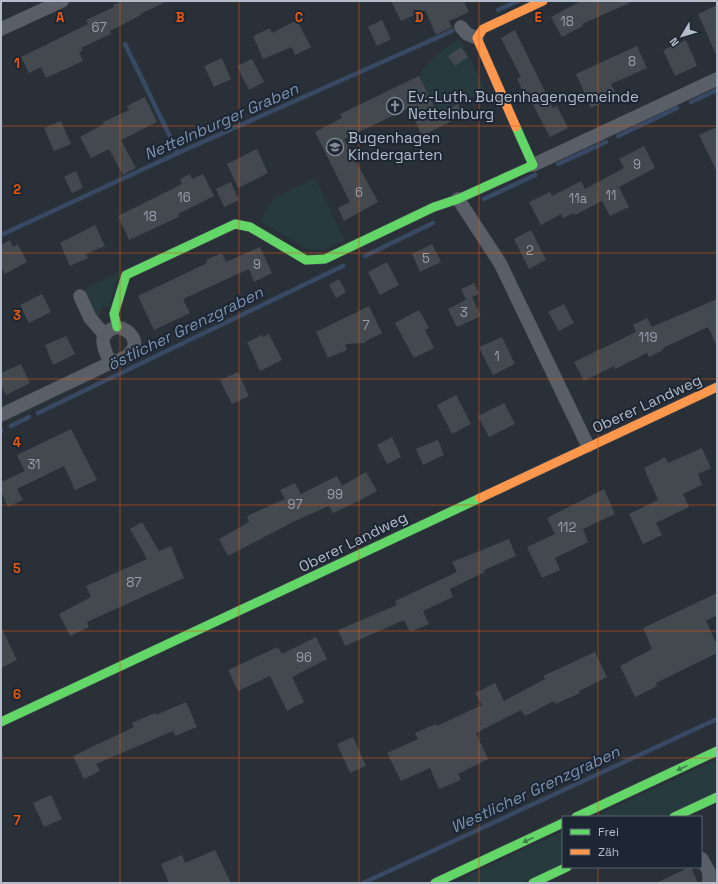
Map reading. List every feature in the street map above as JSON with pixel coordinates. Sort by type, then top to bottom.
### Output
[{"type":"street","points":[[1,29],[62,1]]},
{"type":"street","points":[[533,165],[478,44],[477,38],[483,29],[543,1]]},
{"type":"street","points":[[461,27],[467,34],[477,38]]},
{"type":"street","points":[[117,327],[114,314],[126,275],[235,224],[250,227],[306,260],[326,259],[434,207],[458,199],[717,79]]},
{"type":"street","points":[[458,199],[500,263],[588,446]]},
{"type":"street","points":[[80,296],[90,318],[104,334]]},
{"type":"street","points":[[1,415],[127,356],[134,346],[133,338],[129,331],[117,327],[110,329],[104,334],[102,340],[110,363]]},
{"type":"street","name":"Oberer Landweg","points":[[1,722],[313,577],[588,446],[717,387]]},
{"type":"street","points":[[578,816],[717,752]]},
{"type":"street","points":[[676,816],[717,797]]},
{"type":"street","points":[[434,883],[562,823]]},
{"type":"street","points":[[702,858],[709,872],[709,883]]},
{"type":"street","points":[[533,883],[566,868]]},
{"type":"green space","points":[[460,39],[486,91],[438,114],[419,76],[432,59]]},
{"type":"green space","points":[[315,178],[344,240],[324,250],[307,249],[260,221],[274,198]]},
{"type":"green space","points":[[119,272],[109,308],[102,306],[98,319],[85,289]]},
{"type":"green space","points":[[717,759],[717,792],[665,816],[596,816]]},
{"type":"green space","points":[[562,831],[562,864],[521,883],[457,883],[475,872]]},
{"type":"building","points":[[122,1],[168,1],[140,14],[141,15],[110,31],[111,34],[81,48],[83,50],[79,52],[83,61],[46,78],[41,67],[29,73],[21,57],[88,24],[86,20],[114,7],[113,5]]},
{"type":"building","points":[[391,1],[464,1],[469,12],[449,21],[452,27],[436,35],[425,10],[401,21]]},
{"type":"building","points":[[581,1],[634,1],[582,24],[583,26],[562,37],[551,17]]},
{"type":"building","points":[[717,5],[717,57],[698,14]]},
{"type":"building","points":[[297,20],[311,47],[295,55],[292,47],[263,59],[253,36],[270,28],[272,33]]},
{"type":"building","points":[[382,20],[391,39],[377,46],[368,27]]},
{"type":"building","points":[[515,30],[553,108],[557,106],[568,128],[550,137],[531,101],[528,102],[517,79],[521,77],[501,38]]},
{"type":"building","points":[[686,40],[697,66],[675,76],[663,50]]},
{"type":"building","points":[[637,46],[647,68],[611,84],[617,96],[591,108],[576,74]]},
{"type":"building","points":[[461,47],[468,57],[455,66],[448,56]]},
{"type":"building","points":[[222,58],[231,79],[214,87],[204,66]]},
{"type":"building","points":[[252,59],[264,82],[249,90],[237,66]]},
{"type":"building","points":[[419,76],[438,114],[458,104],[464,115],[422,136],[409,108],[344,139],[378,202],[344,221],[338,208],[350,202],[315,132],[342,118],[340,114]]},
{"type":"building","points":[[145,97],[157,122],[121,140],[136,168],[123,175],[109,149],[91,158],[80,137],[104,124],[103,122],[129,110],[127,106]]},
{"type":"building","points":[[61,121],[71,144],[54,151],[44,128]]},
{"type":"building","points":[[717,127],[717,172],[699,135]]},
{"type":"building","points":[[644,146],[655,168],[619,187],[629,207],[610,216],[602,201],[575,215],[574,213],[563,218],[561,214],[541,225],[529,202],[550,192],[552,196],[581,181],[585,189],[624,168],[619,159]]},
{"type":"building","points":[[257,149],[268,173],[238,188],[227,164]]},
{"type":"building","points":[[76,171],[83,188],[72,193],[64,177]]},
{"type":"building","points":[[190,174],[192,179],[203,174],[214,196],[178,214],[179,217],[129,240],[118,216],[182,184],[180,179]]},
{"type":"building","points":[[231,182],[239,200],[224,207],[216,189]]},
{"type":"building","points":[[95,225],[105,246],[86,254],[88,258],[70,266],[60,243]]},
{"type":"building","points":[[531,230],[546,260],[529,269],[514,239]]},
{"type":"building","points":[[10,240],[13,247],[18,244],[27,262],[5,274],[1,266],[1,245]]},
{"type":"building","points":[[432,244],[441,262],[420,272],[412,254]]},
{"type":"building","points":[[260,247],[272,273],[254,282],[249,269],[183,299],[190,313],[154,330],[138,296],[207,263],[206,260],[222,253],[226,262]]},
{"type":"building","points":[[387,262],[399,285],[380,295],[368,272]]},
{"type":"building","points":[[339,279],[346,292],[336,298],[329,285]]},
{"type":"building","points":[[474,283],[479,294],[472,297],[481,316],[457,327],[448,309],[466,300],[461,289]]},
{"type":"building","points":[[42,294],[51,312],[29,323],[20,305]]},
{"type":"building","points":[[717,299],[717,347],[708,327],[663,348],[663,350],[649,357],[647,353],[615,369],[614,366],[584,381],[574,362],[636,332],[633,325],[647,318],[652,327]]},
{"type":"building","points":[[564,304],[574,323],[559,331],[548,312]]},
{"type":"building","points":[[369,306],[382,333],[366,341],[365,343],[345,344],[347,350],[328,358],[316,332]]},
{"type":"building","points":[[419,310],[429,328],[425,330],[434,348],[414,358],[395,323]]},
{"type":"building","points":[[269,334],[282,360],[260,371],[247,342],[262,335],[263,337]]},
{"type":"building","points":[[66,336],[75,354],[53,365],[45,345]]},
{"type":"building","points":[[502,337],[515,364],[493,375],[479,347]]},
{"type":"building","points":[[21,364],[30,383],[6,395],[1,385],[1,373]]},
{"type":"building","points":[[238,372],[249,396],[232,404],[220,380]]},
{"type":"building","points":[[456,395],[471,424],[452,434],[437,405]]},
{"type":"building","points":[[504,403],[515,424],[489,437],[478,416]]},
{"type":"building","points":[[71,429],[97,480],[75,490],[64,466],[17,489],[23,500],[8,507],[1,492],[1,482],[25,471],[17,455]]},
{"type":"building","points":[[392,437],[401,457],[387,464],[377,445]]},
{"type":"building","points":[[438,440],[444,455],[423,465],[416,449]]},
{"type":"building","points":[[702,448],[711,468],[698,474],[702,485],[683,494],[689,507],[656,523],[662,535],[643,544],[629,514],[658,500],[644,468],[665,457],[668,463]]},
{"type":"building","points":[[366,472],[377,491],[333,513],[329,506],[295,521],[228,556],[219,539],[249,522],[247,516],[285,499],[280,490],[295,483],[301,494],[337,476],[342,486]]},
{"type":"building","points":[[604,489],[615,514],[583,529],[588,542],[555,558],[560,570],[542,578],[527,547],[555,534],[547,518]]},
{"type":"building","points":[[142,522],[159,551],[171,546],[184,578],[87,622],[89,627],[70,636],[59,614],[91,597],[86,586],[147,559],[130,529]]},
{"type":"building","points":[[509,539],[516,556],[484,570],[485,572],[450,589],[453,597],[423,611],[429,624],[410,632],[404,620],[345,646],[338,630],[397,605],[395,601],[457,572],[452,562]]},
{"type":"building","points":[[717,593],[717,615],[706,621],[717,645],[717,653],[656,683],[657,686],[635,697],[620,666],[652,649],[643,628]]},
{"type":"building","points":[[1,627],[17,660],[1,668]]},
{"type":"building","points":[[316,637],[327,659],[292,677],[304,702],[287,711],[270,676],[238,691],[228,670],[278,647],[282,654]]},
{"type":"building","points":[[595,652],[607,677],[579,691],[580,693],[556,704],[554,701],[525,716],[521,710],[476,733],[488,759],[458,774],[461,780],[439,789],[430,768],[401,781],[387,753],[418,739],[415,733],[436,724],[437,726],[482,705],[475,693],[495,683],[504,701],[545,679],[543,676]]},
{"type":"building","points":[[186,702],[197,727],[175,736],[173,731],[96,764],[100,771],[84,779],[73,756],[134,727],[132,723],[155,713],[156,715]]},
{"type":"building","points":[[353,737],[366,766],[350,773],[337,744]]},
{"type":"building","points":[[51,795],[62,819],[44,827],[33,803]]},
{"type":"building","points":[[215,850],[231,883],[169,883],[161,864],[182,855],[185,863]]},
{"type":"building","points":[[688,868],[691,868],[698,883],[656,883]]},
{"type":"waterway","points":[[498,10],[518,1]]},
{"type":"waterway","name":"Nettelnburger Graben","points":[[1,235],[178,153],[452,31]]},
{"type":"waterway","points":[[125,44],[178,153]]},
{"type":"waterway","points":[[691,102],[717,90]]},
{"type":"waterway","points":[[618,136],[677,108]]},
{"type":"waterway","points":[[558,164],[606,142]]},
{"type":"waterway","points":[[484,199],[535,175]]},
{"type":"waterway","name":"östlicher Grenzgraben","points":[[365,256],[433,223]]},
{"type":"waterway","name":"östlicher Grenzgraben","points":[[38,413],[343,266]]},
{"type":"waterway","name":"östlicher Grenzgraben","points":[[11,426],[29,417]]},
{"type":"waterway","name":"Westlicher Grenzgraben","points":[[363,883],[717,719]]},
{"type":"traffic: fast","points":[[117,327],[114,314],[126,275],[235,224],[250,227],[306,260],[325,259],[434,207],[458,199],[533,165],[516,127]]},
{"type":"traffic: fast","points":[[1,722],[480,498]]},
{"type":"traffic: fast","points":[[578,816],[717,751]]},
{"type":"traffic: fast","points":[[676,816],[717,797]]},
{"type":"traffic: fast","points":[[435,883],[562,823]]},
{"type":"traffic: fast","points":[[533,883],[565,868]]},
{"type":"traffic: slow","points":[[516,127],[477,38],[483,29],[543,1]]},
{"type":"traffic: slow","points":[[480,498],[717,387]]},
{"type":"place","name":"Ev.-Luth. Bugenhagengemeinde Nettelnburg","points":[[395,106]]},
{"type":"place","name":"Bugenhagen Kindergarten","points":[[335,147]]}]
